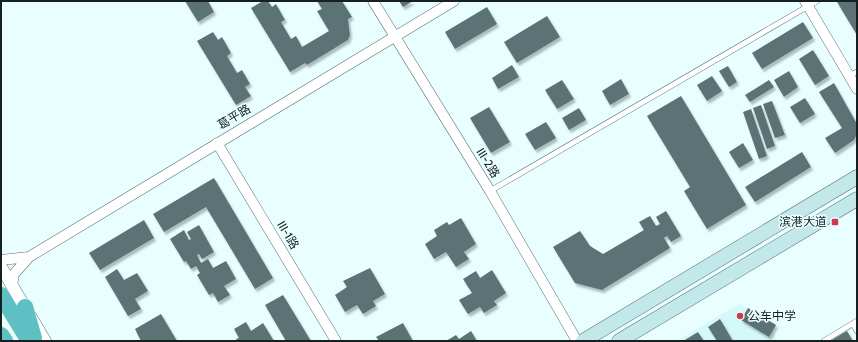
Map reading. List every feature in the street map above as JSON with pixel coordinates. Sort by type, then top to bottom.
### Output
[{"type":"highway","points":[[6,290],[29,341]]},
{"type":"highway","points":[[25,307],[35,341]]},
{"type":"highway","points":[[1,335],[5,341]]},
{"type":"main road","points":[[583,341],[857,177]]},
{"type":"main road","points":[[619,341],[857,199]]},
{"type":"street","name":"III-2路","points":[[373,1],[490,191],[577,341]]},
{"type":"street","name":"葛平路","points":[[6,290],[14,274],[29,257],[454,1]]},
{"type":"street","points":[[806,4],[853,74],[857,89]]},
{"type":"street","name":"III-1路","points":[[217,143],[336,341]]},
{"type":"street","name":"葛平路","points":[[1,260],[29,257]]},
{"type":"street","points":[[1,267],[6,290],[25,307],[45,341]]},
{"type":"lane","points":[[490,191],[806,4],[817,1]]},
{"type":"lane","points":[[824,341],[855,322],[857,331]]},
{"type":"shaded area","name":"公车中学","points":[[739,304],[776,325],[773,332],[778,341],[677,341]]},
{"type":"building","points":[[185,1],[208,1],[214,12],[198,22]]},
{"type":"building","points":[[263,1],[268,1],[272,7],[276,4],[285,20],[281,22],[291,39],[296,36],[302,47],[329,31],[317,11],[322,9],[317,1],[342,1],[352,17],[348,19],[350,35],[348,40],[307,65],[305,63],[290,72],[251,8]]},
{"type":"building","points":[[399,1],[413,1],[403,7]]},
{"type":"building","points":[[857,1],[857,35],[837,2]]},
{"type":"building","points":[[487,7],[497,24],[455,49],[445,32]]},
{"type":"building","points":[[547,16],[560,37],[517,63],[504,42]]},
{"type":"building","points":[[803,22],[813,38],[762,69],[752,53]]},
{"type":"building","points":[[213,32],[218,40],[222,37],[231,53],[227,56],[237,73],[242,70],[250,84],[245,87],[251,96],[236,105],[197,41]]},
{"type":"building","points":[[813,50],[829,76],[815,85],[799,59]]},
{"type":"building","points":[[512,65],[519,77],[498,89],[492,78]]},
{"type":"building","points":[[728,66],[737,82],[729,87],[719,71]]},
{"type":"building","points":[[789,71],[798,87],[784,97],[774,80]]},
{"type":"building","points":[[712,76],[722,91],[707,101],[697,85]]},
{"type":"building","points":[[621,79],[629,94],[610,105],[602,91]]},
{"type":"building","points":[[562,80],[574,99],[557,109],[545,90]]},
{"type":"building","points":[[769,80],[774,87],[750,102],[745,95]]},
{"type":"building","points":[[834,83],[857,124],[857,134],[854,140],[835,153],[825,138],[842,128],[819,92]]},
{"type":"building","points":[[681,96],[746,205],[707,229],[684,191],[690,187],[647,116]]},
{"type":"building","points":[[805,98],[815,114],[800,123],[790,107]]},
{"type":"building","points":[[772,101],[785,135],[775,138],[763,104]]},
{"type":"building","points":[[761,105],[775,146],[767,149],[753,108]]},
{"type":"building","points":[[489,107],[510,142],[491,153],[470,118]]},
{"type":"building","points":[[579,108],[586,120],[569,130],[562,118]]},
{"type":"building","points":[[751,109],[767,156],[759,159],[743,112]]},
{"type":"building","points":[[546,122],[556,138],[535,150],[525,134]]},
{"type":"building","points":[[743,143],[753,160],[739,168],[729,152]]},
{"type":"building","points":[[802,152],[811,167],[755,202],[745,187]]},
{"type":"building","points":[[214,178],[273,278],[255,289],[206,207],[164,232],[153,214]]},
{"type":"building","points":[[666,211],[681,236],[671,242],[667,236],[664,238],[670,248],[602,290],[575,283],[553,247],[580,231],[590,246],[603,254],[644,230],[639,222],[650,216],[656,226],[660,224],[656,217]]},
{"type":"building","points":[[461,218],[476,244],[464,252],[469,259],[456,267],[446,252],[434,259],[425,244],[437,236],[434,230],[447,222],[449,225]]},
{"type":"building","points":[[144,220],[154,238],[100,270],[89,253]]},
{"type":"building","points":[[199,225],[214,252],[202,259],[199,254],[197,255],[201,263],[208,259],[213,268],[226,261],[236,279],[224,286],[230,295],[218,302],[213,293],[209,295],[197,275],[200,273],[196,266],[191,269],[186,261],[184,262],[170,239],[184,230],[189,240],[191,239],[187,232]]},
{"type":"building","points":[[370,268],[385,294],[373,301],[376,306],[363,314],[357,305],[345,312],[335,295],[347,287],[343,281]]},
{"type":"building","points":[[117,269],[124,280],[137,273],[148,291],[135,299],[141,309],[128,316],[105,277]]},
{"type":"building","points":[[492,270],[506,293],[494,301],[497,305],[484,313],[480,307],[468,314],[459,300],[472,293],[463,279],[476,271],[480,278]]},
{"type":"building","points":[[283,295],[311,341],[286,341],[265,305]]},
{"type":"building","points":[[748,308],[776,325],[769,337],[741,320]]},
{"type":"building","points":[[161,314],[177,341],[141,341],[135,329]]},
{"type":"building","points":[[720,319],[733,341],[717,341],[708,327]]},
{"type":"building","points":[[246,322],[251,331],[263,323],[274,341],[237,341],[236,339],[239,338],[234,329]]},
{"type":"building","points":[[403,323],[413,341],[379,341],[376,337]]},
{"type":"building","points":[[471,331],[477,341],[446,341],[456,335],[459,339]]},
{"type":"building","points":[[847,331],[853,341],[830,341]]},
{"type":"building","points":[[698,332],[704,341],[683,341]]},
{"type":"place","name":"滨港大道","points":[[835,222]]},
{"type":"place","name":"公车中学","points":[[740,316]]}]
